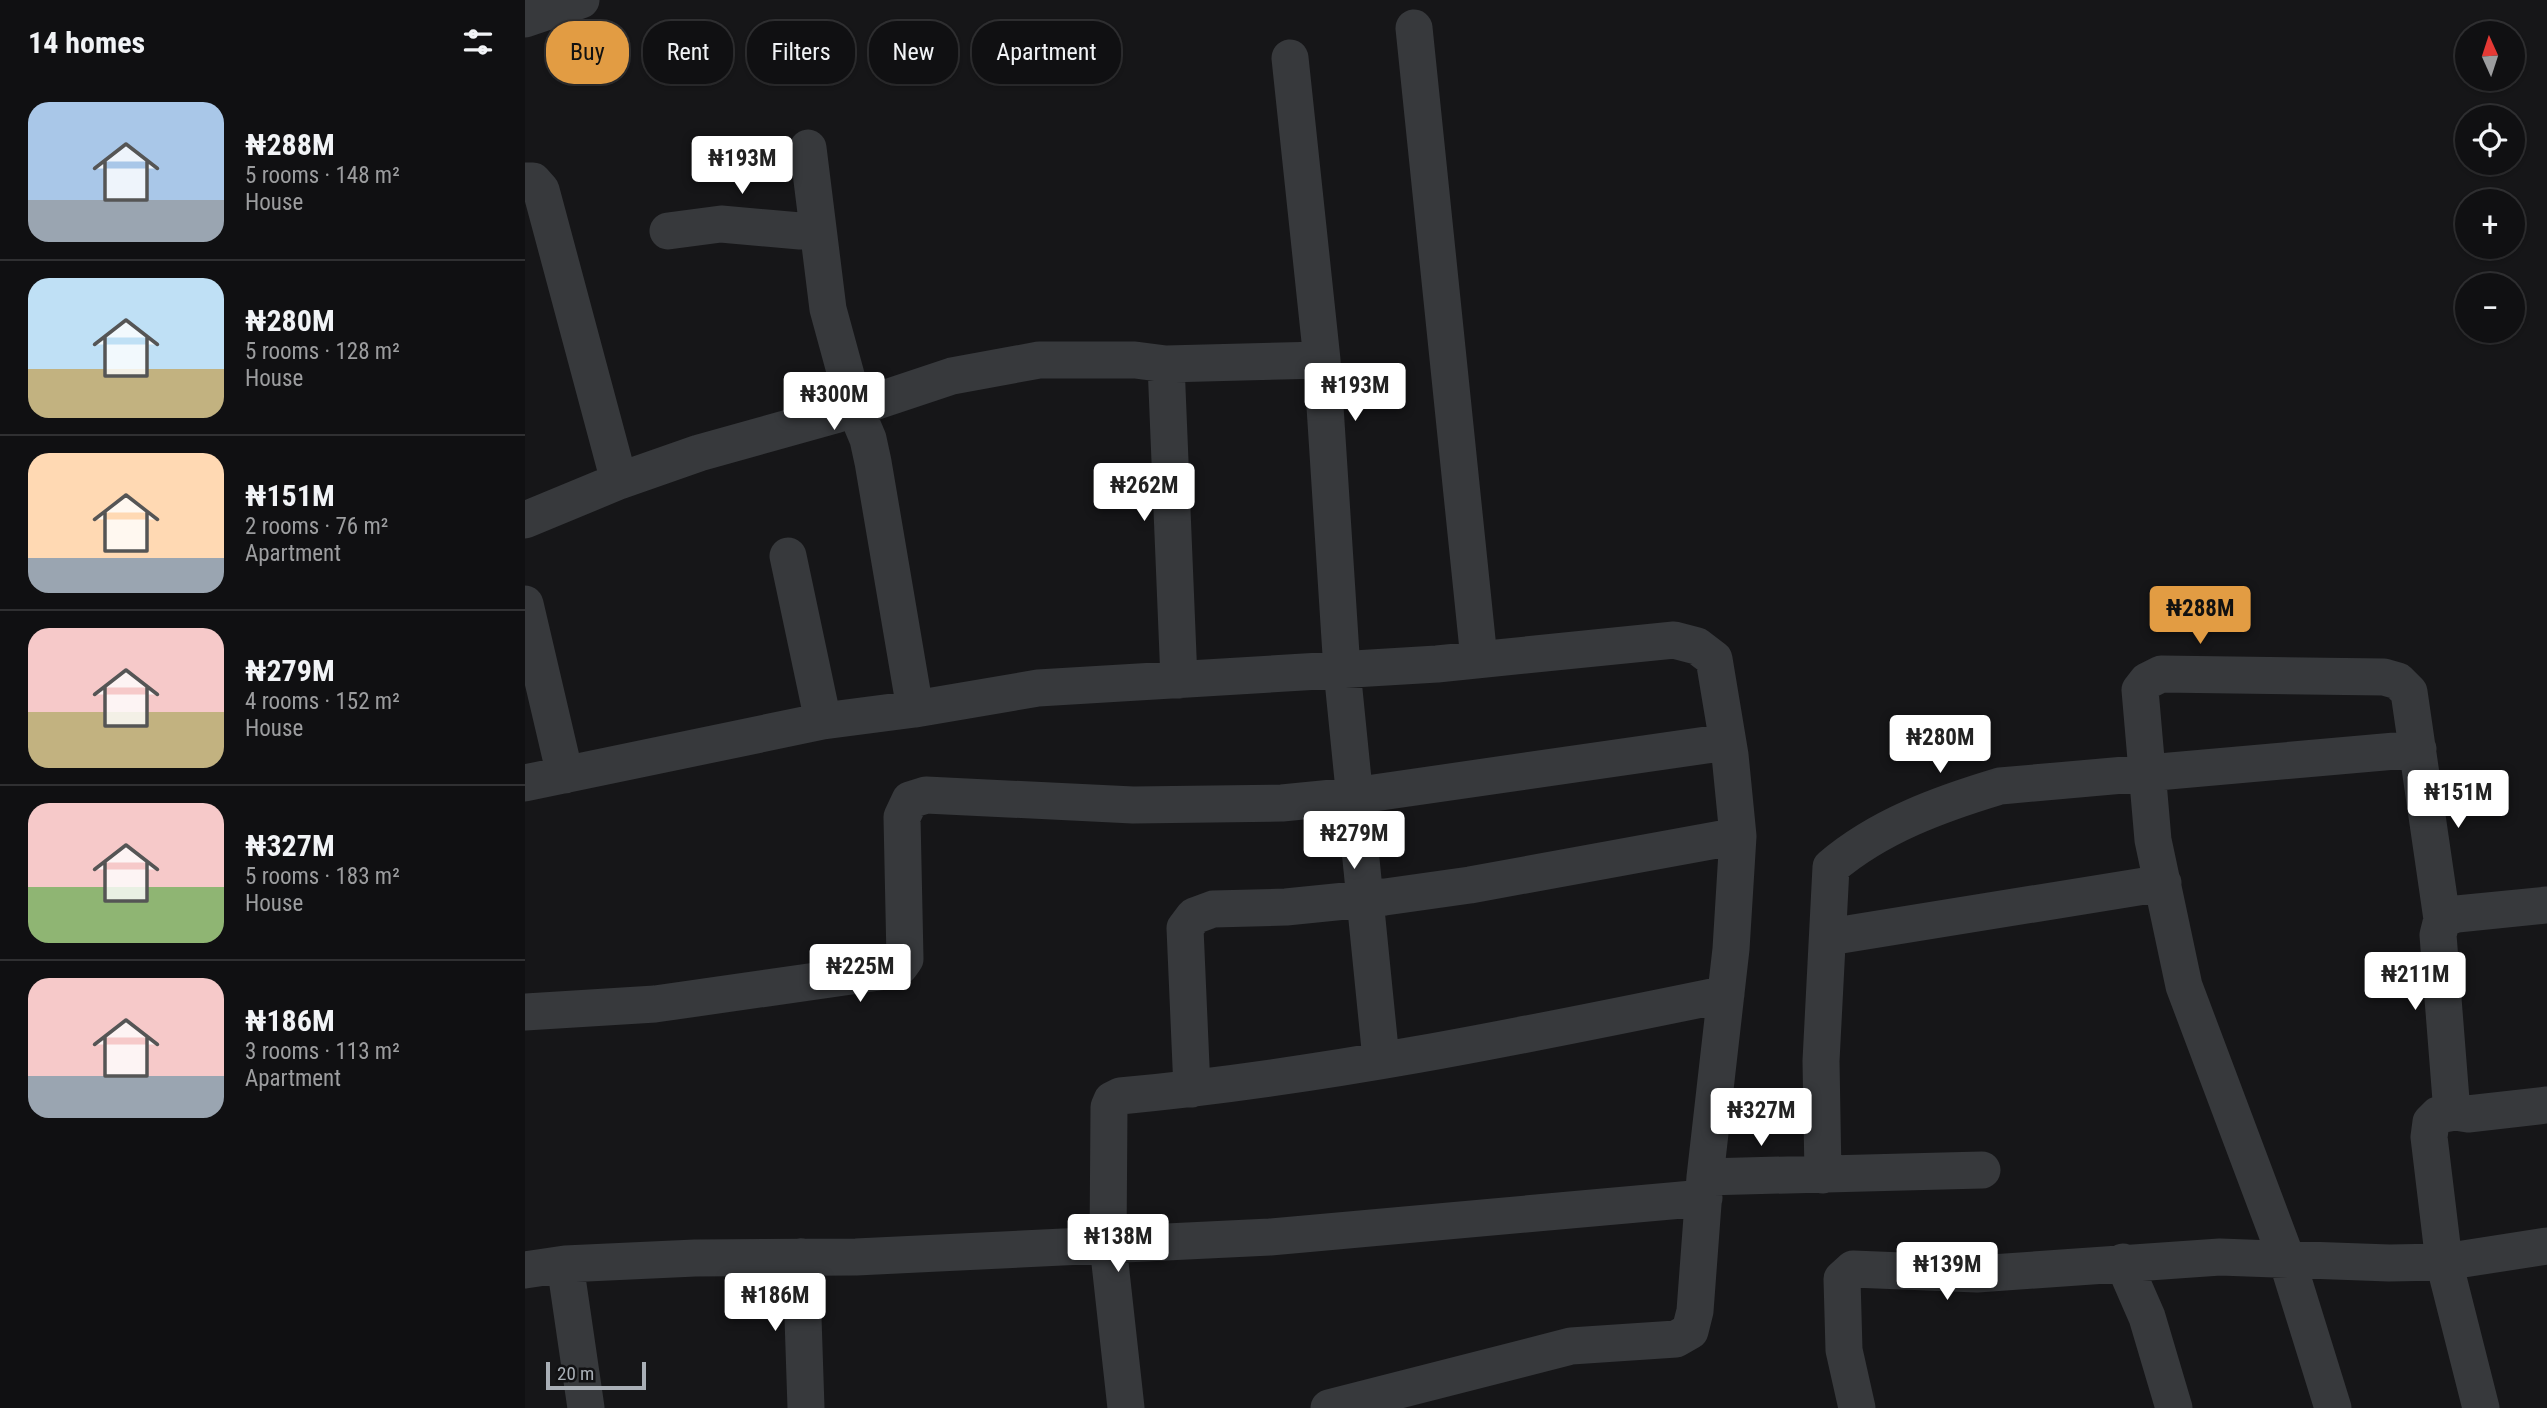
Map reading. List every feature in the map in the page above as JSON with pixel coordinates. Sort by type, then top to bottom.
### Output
[{"type":"street","points":[[525,19],[581,0]]},
{"type":"street","points":[[1414,28],[1479,659]]},
{"type":"street","points":[[1290,58],[1322,360],[1342,670],[1381,1059]]},
{"type":"street","points":[[808,148],[828,309],[855,408],[868,439],[915,709]]},
{"type":"street","points":[[525,181],[533,181],[541,190],[619,481]]},
{"type":"street","points":[[669,231],[720,224],[775,229],[817,229]]},
{"type":"street","points":[[525,520],[619,481],[699,453],[855,408],[953,376],[1056,359],[1135,360],[1166,364],[1322,360]]},
{"type":"street","points":[[1166,364],[1179,680]]},
{"type":"street","points":[[788,556],[823,721]]},
{"type":"street","points":[[525,604],[565,775]]},
{"type":"street","points":[[525,783],[823,721],[1052,687],[1342,670],[1674,640],[1697,646],[1714,659],[1738,836],[1711,1184],[1695,1311],[1690,1331],[1677,1339],[1571,1346],[1329,1408]]},
{"type":"street","points":[[2333,1408],[2287,1260],[2184,986],[2153,839],[2140,690],[2147,681],[2161,674],[2384,677],[2398,681],[2409,692],[2442,919],[2438,935],[2451,1100],[2455,1112]]},
{"type":"street","points":[[525,1012],[655,1004],[886,971],[900,966],[905,959],[902,817],[910,800],[926,795],[1195,806],[1282,803],[1353,796],[1727,741]]},
{"type":"street","points":[[1811,1176],[1821,1061],[1831,867],[1852,849],[1903,821],[2000,786],[2417,749]]},
{"type":"street","points":[[1192,1089],[1185,928],[1194,916],[1213,909],[1286,907],[1470,885],[1738,836]]},
{"type":"street","points":[[1829,937],[2163,883]]},
{"type":"street","points":[[2442,919],[2457,914],[2547,905]]},
{"type":"street","points":[[1125,1408],[1108,1245],[1109,1107],[1112,1100],[1120,1096],[1192,1089],[1517,1037],[1726,994]]},
{"type":"street","points":[[2481,1408],[2444,1262],[2429,1137],[2431,1122],[2438,1115],[2455,1112],[2468,1114],[2547,1105]]},
{"type":"street","points":[[525,1270],[565,1264],[1270,1237],[1711,1184],[1811,1176],[1982,1170]]},
{"type":"street","points":[[1857,1408],[1844,1350],[1842,1279],[1846,1272],[1853,1269],[1977,1274],[2220,1257],[2444,1262],[2547,1245]]},
{"type":"street","points":[[801,1257],[806,1408]]},
{"type":"street","points":[[2123,1262],[2147,1317],[2174,1408]]},
{"type":"street","points":[[565,1264],[586,1408]]}]
